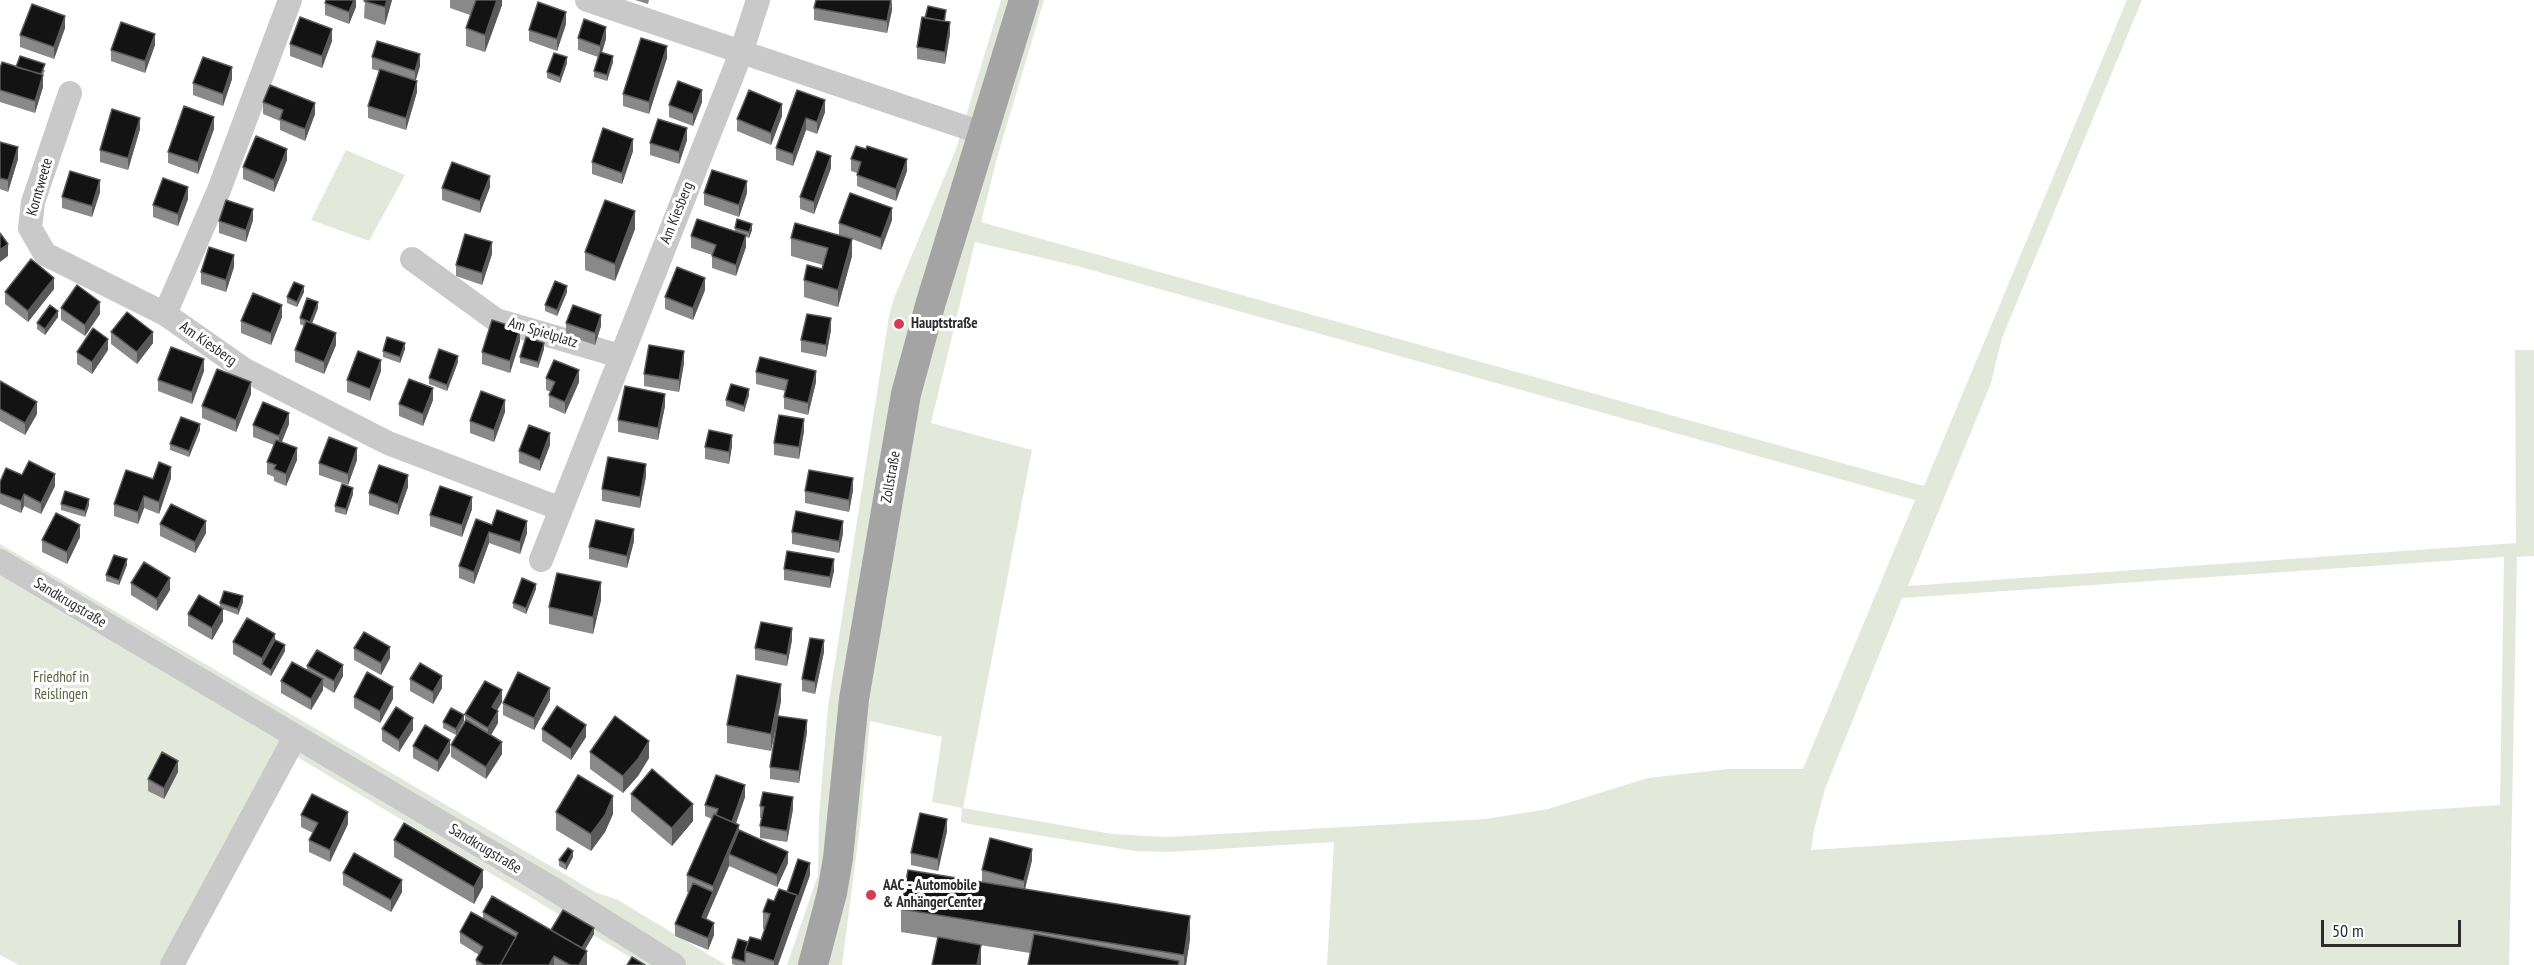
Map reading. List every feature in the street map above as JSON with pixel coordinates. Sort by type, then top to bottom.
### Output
[{"type":"main road","name":"Zollstraße","points":[[813,965],[832,894],[838,858],[854,699],[899,429],[922,329],[1024,0]]},
{"type":"street","name":"Am Kiesberg","points":[[290,0],[219,190],[165,314],[245,370],[388,443],[561,509]]},
{"type":"street","points":[[586,0],[982,133]]},
{"type":"street","name":"Am Kiesberg","points":[[541,560],[741,52],[759,0]]},
{"type":"street","name":"Korntweete","points":[[70,93],[33,202],[30,228],[45,254],[165,314]]},
{"type":"street","name":"Am Spielplatz","points":[[412,259],[496,320],[620,356]]},
{"type":"street","name":"Sandkrugstraße","points":[[0,561],[622,930],[674,965]]},
{"type":"street","points":[[172,965],[295,737]]},
{"type":"street","points":[[818,965],[820,935]]},
{"type":"green space","points":[[1001,0],[1044,0],[997,158],[981,222],[1924,486],[2127,0],[2142,0],[2002,338],[1991,383],[1908,586],[2516,543],[2515,350],[2534,350],[2534,556],[2517,557],[2509,965],[1327,965],[1334,842],[1167,852],[1135,851],[961,822],[962,808],[932,802],[942,737],[870,721],[860,826],[842,965],[787,965],[818,875],[819,816],[828,707],[889,316],[894,298],[956,149]],"holes":[[[975,242],[1077,266],[1915,500],[1803,769],[1728,769],[1648,778],[1548,809],[1486,819],[1166,837],[1112,834],[963,808],[1032,450],[931,423]],[[2504,557],[2500,805],[1811,850],[1825,789],[1902,598]]]},
{"type":"green space","points":[[346,150],[405,175],[369,241],[311,220]]},
{"type":"green space","name":"Friedhof in Reislingen","points":[[0,544],[595,892],[618,900],[726,965],[643,965],[279,746],[162,965],[19,965],[0,955]]},
{"type":"building","points":[[326,0],[354,0],[349,12],[325,3]]},
{"type":"building","points":[[365,0],[387,0],[385,7]]},
{"type":"building","points":[[476,0],[497,0],[485,35],[466,28]]},
{"type":"building","points":[[816,0],[891,0],[887,21],[814,8]]},
{"type":"building","points":[[538,2],[566,12],[557,39],[529,30]]},
{"type":"building","points":[[32,4],[65,16],[54,47],[20,35]]},
{"type":"building","points":[[928,6],[946,10],[944,21],[925,18]]},
{"type":"building","points":[[300,17],[332,29],[322,56],[290,44]]},
{"type":"building","points":[[922,17],[950,22],[945,52],[917,47]]},
{"type":"building","points":[[584,19],[606,27],[600,46],[578,38]]},
{"type":"building","points":[[121,22],[155,34],[145,61],[111,50]]},
{"type":"building","points":[[641,38],[667,46],[649,102],[623,94]]},
{"type":"building","points":[[377,41],[420,54],[415,71],[372,57]]},
{"type":"building","points":[[600,52],[613,56],[607,75],[594,71]]},
{"type":"building","points":[[554,53],[567,57],[560,77],[547,72]]},
{"type":"building","points":[[20,56],[45,64],[41,74],[16,67]]},
{"type":"building","points":[[203,57],[232,67],[223,94],[193,83]]},
{"type":"building","points":[[2,62],[43,75],[35,101],[0,90]]},
{"type":"building","points":[[380,69],[417,81],[406,118],[368,106]]},
{"type":"building","points":[[678,81],[702,90],[693,114],[669,105]]},
{"type":"building","points":[[270,85],[315,103],[305,129],[280,119],[283,110],[263,102]]},
{"type":"building","points":[[749,90],[782,104],[771,133],[737,119]]},
{"type":"building","points":[[797,90],[825,100],[817,122],[806,118],[793,154],[776,148]]},
{"type":"building","points":[[184,106],[214,117],[198,162],[168,152]]},
{"type":"building","points":[[112,109],[140,118],[128,158],[100,150]]},
{"type":"building","points":[[658,119],[687,128],[679,152],[650,143]]},
{"type":"building","points":[[603,128],[633,139],[622,173],[592,162]]},
{"type":"building","points":[[256,136],[287,149],[274,180],[243,167]]},
{"type":"building","points":[[0,142],[18,147],[8,180],[0,178]]},
{"type":"building","points":[[856,146],[866,149],[867,146],[907,159],[896,189],[857,175],[861,162],[851,159]]},
{"type":"building","points":[[817,151],[831,156],[814,202],[800,197]]},
{"type":"building","points":[[452,162],[490,176],[480,201],[442,188]]},
{"type":"building","points":[[712,170],[747,181],[739,205],[704,193]]},
{"type":"building","points":[[70,171],[100,180],[92,206],[62,197]]},
{"type":"building","points":[[163,178],[188,187],[178,214],[153,205]]},
{"type":"building","points":[[850,193],[892,208],[881,238],[839,223]]},
{"type":"building","points":[[226,200],[253,209],[246,230],[219,221]]},
{"type":"building","points":[[605,200],[635,211],[615,264],[585,252]]},
{"type":"building","points":[[697,219],[746,235],[736,265],[712,256],[716,245],[691,236]]},
{"type":"building","points":[[737,219],[752,224],[749,232],[735,228]]},
{"type":"building","points":[[795,223],[852,239],[838,290],[804,280],[807,265],[822,269],[828,248],[791,238]]},
{"type":"building","points":[[0,233],[8,244],[0,250]]},
{"type":"building","points":[[465,234],[492,242],[482,273],[456,265]]},
{"type":"building","points":[[209,247],[234,255],[226,280],[201,272]]},
{"type":"building","points":[[31,259],[54,278],[28,311],[5,292]]},
{"type":"building","points":[[677,267],[705,278],[693,308],[665,297]]},
{"type":"building","points":[[555,281],[567,286],[557,310],[545,305]]},
{"type":"building","points":[[294,282],[304,286],[297,302],[287,297]]},
{"type":"building","points":[[77,285],[100,302],[85,325],[61,308]]},
{"type":"building","points":[[253,293],[282,305],[271,333],[241,321]]},
{"type":"building","points":[[307,298],[318,302],[310,322],[300,318]]},
{"type":"building","points":[[50,305],[58,311],[45,329],[37,323]]},
{"type":"building","points":[[573,305],[601,315],[595,333],[566,323]]},
{"type":"building","points":[[127,312],[153,332],[137,352],[111,332]]},
{"type":"building","points":[[807,314],[831,318],[826,345],[801,340]]},
{"type":"building","points":[[492,320],[520,329],[510,361],[482,352]]},
{"type":"building","points":[[306,321],[336,333],[324,362],[295,350]]},
{"type":"building","points":[[93,328],[108,339],[92,362],[77,352]]},
{"type":"building","points":[[387,337],[405,343],[400,357],[383,351]]},
{"type":"building","points":[[526,337],[544,343],[538,362],[520,357]]},
{"type":"building","points":[[649,345],[684,351],[679,380],[644,374]]},
{"type":"building","points":[[171,347],[204,359],[192,392],[158,380]]},
{"type":"building","points":[[439,349],[458,356],[447,385],[429,378]]},
{"type":"building","points":[[358,351],[381,360],[370,389],[347,380]]},
{"type":"building","points":[[760,357],[816,371],[808,403],[784,397],[788,380],[756,372]]},
{"type":"building","points":[[554,360],[579,370],[565,402],[549,395],[555,382],[546,378]]},
{"type":"building","points":[[217,369],[251,382],[236,420],[202,406]]},
{"type":"building","points":[[409,379],[433,388],[423,414],[399,404]]},
{"type":"building","points":[[0,381],[37,402],[25,423],[0,409]]},
{"type":"building","points":[[731,384],[749,389],[744,406],[726,400]]},
{"type":"building","points":[[625,386],[665,394],[658,428],[618,420]]},
{"type":"building","points":[[481,391],[505,400],[494,430],[470,421]]},
{"type":"building","points":[[263,402],[289,413],[279,436],[253,425]]},
{"type":"building","points":[[779,415],[804,419],[799,447],[774,443]]},
{"type":"building","points":[[181,417],[200,424],[189,451],[170,444]]},
{"type":"building","points":[[529,425],[550,433],[540,460],[519,451]]},
{"type":"building","points":[[709,430],[732,435],[729,452],[705,447]]},
{"type":"building","points":[[329,437],[357,448],[348,474],[319,463]]},
{"type":"building","points":[[276,440],[297,448],[286,474],[274,469],[276,465],[267,462]]},
{"type":"building","points":[[608,457],[646,464],[640,497],[602,489]]},
{"type":"building","points":[[29,461],[55,474],[41,503],[24,494],[21,501],[0,493],[0,482],[6,468],[22,475]]},
{"type":"building","points":[[159,462],[171,467],[159,502],[144,496],[138,512],[114,504],[126,470],[153,479]]},
{"type":"building","points":[[379,465],[408,475],[398,504],[369,493]]},
{"type":"building","points":[[809,470],[853,478],[849,500],[805,491]]},
{"type":"building","points":[[342,484],[353,488],[346,509],[335,506]]},
{"type":"building","points":[[440,486],[472,497],[462,525],[430,515]]},
{"type":"building","points":[[65,491],[89,499],[85,511],[61,504]]},
{"type":"building","points":[[171,504],[206,521],[195,542],[160,524]]},
{"type":"building","points":[[497,510],[527,521],[520,542],[489,532],[474,572],[459,566],[476,519],[492,525]]},
{"type":"building","points":[[796,511],[843,521],[839,541],[792,532]]},
{"type":"building","points":[[56,513],[80,525],[67,552],[42,540]]},
{"type":"building","points":[[596,520],[634,529],[627,556],[589,547]]},
{"type":"building","points":[[787,551],[834,559],[830,577],[784,569]]},
{"type":"building","points":[[114,555],[127,559],[119,580],[106,575]]},
{"type":"building","points":[[144,562],[170,578],[157,599],[131,583]]},
{"type":"building","points":[[557,573],[601,582],[593,617],[549,607]]},
{"type":"building","points":[[522,578],[536,584],[526,608],[513,603]]},
{"type":"building","points":[[224,591],[243,596],[238,609],[220,603]]},
{"type":"building","points":[[199,595],[223,609],[212,628],[188,614]]},
{"type":"building","points":[[247,618],[275,634],[262,658],[233,642]]},
{"type":"building","points":[[761,622],[792,628],[787,655],[755,648]]},
{"type":"building","points":[[364,632],[390,647],[381,663],[354,648]]},
{"type":"building","points":[[810,638],[824,640],[815,682],[802,679]]},
{"type":"building","points":[[275,640],[285,645],[271,670],[262,664]]},
{"type":"building","points":[[317,650],[343,665],[334,681],[307,666]]},
{"type":"building","points":[[292,662],[323,679],[311,699],[281,681]]},
{"type":"building","points":[[420,663],[442,676],[433,692],[410,679]]},
{"type":"building","points":[[367,672],[393,687],[380,711],[354,697]]},
{"type":"building","points":[[518,672],[550,688],[534,718],[503,703]]},
{"type":"building","points":[[737,675],[781,684],[771,734],[727,725]]},
{"type":"building","points":[[485,681],[502,690],[492,707],[498,711],[488,728],[465,714]]},
{"type":"building","points":[[557,706],[586,725],[571,749],[542,729]]},
{"type":"building","points":[[396,707],[413,718],[399,740],[382,729]]},
{"type":"building","points":[[451,708],[464,715],[456,729],[443,722]]},
{"type":"building","points":[[615,716],[649,741],[638,759],[623,776],[590,752]]},
{"type":"building","points":[[778,716],[807,720],[799,771],[770,767]]},
{"type":"building","points":[[466,720],[502,742],[486,767],[451,745]]},
{"type":"building","points":[[425,725],[450,740],[438,761],[413,746]]},
{"type":"building","points":[[162,752],[178,761],[164,788],[148,779]]},
{"type":"building","points":[[652,769],[693,804],[672,828],[631,794]]},
{"type":"building","points":[[578,775],[613,796],[605,815],[591,834],[556,812]]},
{"type":"building","points":[[716,775],[745,785],[732,822],[716,815],[718,809],[705,805]]},
{"type":"building","points":[[763,792],[793,797],[787,831],[760,826],[764,807],[760,806]]},
{"type":"building","points":[[312,794],[348,812],[330,850],[309,840],[318,823],[301,815]]},
{"type":"building","points":[[920,813],[947,819],[938,859],[911,853]]},
{"type":"building","points":[[714,814],[739,825],[713,886],[687,875]]},
{"type":"building","points":[[404,823],[483,870],[474,887],[394,840]]},
{"type":"building","points":[[739,830],[788,852],[777,875],[729,854]]},
{"type":"building","points":[[990,838],[1032,849],[1024,881],[982,870]]},
{"type":"building","points":[[568,848],[573,851],[566,864],[559,860]]},
{"type":"building","points":[[354,853],[402,880],[391,900],[343,873]]},
{"type":"building","points":[[798,859],[810,863],[797,901],[797,895],[787,892]]},
{"type":"building","points":[[908,870],[1190,916],[1184,955],[901,909]]},
{"type":"building","points":[[693,883],[713,892],[702,917],[714,923],[708,938],[675,924]]},
{"type":"building","points":[[779,889],[797,895],[774,961],[745,951],[750,937],[761,940],[770,914],[763,912],[768,899],[774,901]]},
{"type":"building","points":[[492,896],[587,951],[579,965],[570,965],[554,956],[549,965],[500,965],[518,933],[483,912]]},
{"type":"building","points":[[563,910],[594,928],[582,948],[551,930]]},
{"type":"building","points":[[471,912],[516,937],[500,965],[484,965],[476,960],[483,947],[460,932]]},
{"type":"building","points":[[1034,934],[1179,961],[1178,965],[1028,965]]},
{"type":"building","points":[[938,937],[981,945],[977,965],[932,965]]},
{"type":"building","points":[[738,939],[748,942],[745,962],[732,958]]},
{"type":"building","points":[[632,957],[645,965],[627,965]]},
{"type":"place","name":"Hauptstraße","points":[[899,324]]},
{"type":"place","name":"AAC - Automobile & AnhängerCenter","points":[[871,895]]}]
